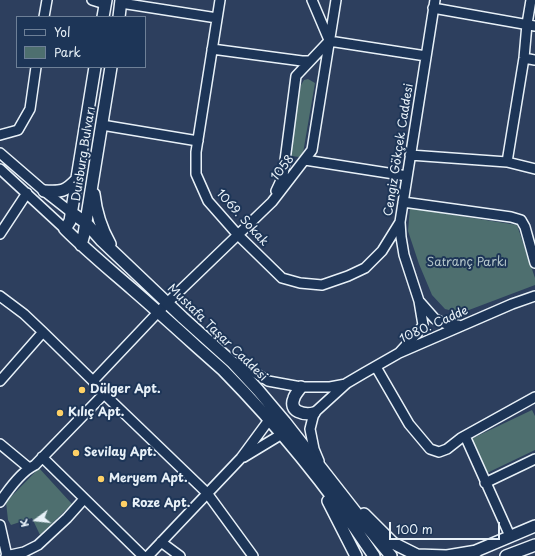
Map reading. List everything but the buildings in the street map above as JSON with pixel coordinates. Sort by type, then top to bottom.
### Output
[{"type":"main road","points":[[103,16],[105,2]]},
{"type":"main road","points":[[119,16],[121,2]]},
{"type":"main road","name":"Duisburg Bulvarı","points":[[64,229],[70,221],[72,213],[95,68]]},
{"type":"main road","name":"Duisburg Bulvarı","points":[[81,245],[86,224],[111,68]]},
{"type":"main road","points":[[44,191],[59,192],[71,186],[77,179]]},
{"type":"main road","points":[[92,183],[99,222],[118,256]]},
{"type":"main road","name":"Mustafa Taşar Caddesi","points":[[72,213],[86,224],[118,256],[163,307],[258,406],[313,472],[374,556]]},
{"type":"main road","name":"Mustafa Taşar Caddesi","points":[[64,229],[81,245],[163,307],[183,318],[231,361],[281,417],[391,556]]},
{"type":"main road","points":[[301,387],[292,403],[294,409],[303,414],[314,413]]},
{"type":"main road","points":[[313,472],[356,556]]},
{"type":"main road","points":[[338,490],[393,543],[417,555],[447,556],[480,553],[510,536],[535,526]]},
{"type":"main road","points":[[465,556],[480,553],[535,533]]},
{"type":"main road","points":[[506,556],[535,545]]},
{"type":"street","points":[[44,16],[47,0]]},
{"type":"street","points":[[92,0],[105,2]]},
{"type":"street","name":"1069. Sokak","points":[[220,0],[196,152],[196,174],[208,202],[238,235],[282,278],[300,283],[322,285],[365,268],[382,251],[400,222]]},
{"type":"street","points":[[312,0],[329,42]]},
{"type":"street","name":"1058","points":[[93,381],[163,307],[272,202],[312,150],[336,0]]},
{"type":"street","points":[[507,162],[524,58],[531,25],[531,0]]},
{"type":"street","points":[[121,2],[217,18]]},
{"type":"street","points":[[434,4],[531,25]]},
{"type":"street","name":"Cengiz Gökçek Caddesi","points":[[419,301],[404,255],[400,222],[434,4]]},
{"type":"street","points":[[329,42],[426,56]]},
{"type":"street","points":[[272,202],[283,176],[296,76],[329,42]]},
{"type":"street","points":[[212,49],[310,61]]},
{"type":"street","points":[[524,58],[535,60]]},
{"type":"street","points":[[0,135],[18,130],[27,115],[30,108],[36,68]]},
{"type":"street","points":[[102,125],[198,141]]},
{"type":"street","name":"Mustafa Taşar Caddesi","points":[[0,153],[72,213]]},
{"type":"street","points":[[410,155],[507,162],[535,169]]},
{"type":"street","points":[[304,160],[407,176]]},
{"type":"street","name":"Mustafa Taşar Caddesi","points":[[0,170],[64,229]]},
{"type":"street","points":[[0,234],[26,193]]},
{"type":"street","points":[[403,202],[512,217],[521,220],[525,227],[535,263]]},
{"type":"street","points":[[0,296],[24,314],[43,332],[93,381],[104,394],[207,493],[253,556]]},
{"type":"street","name":"1080. Cadde","points":[[347,383],[399,353],[512,304],[535,296]]},
{"type":"street","points":[[419,301],[435,319],[448,325],[463,325]]},
{"type":"street","points":[[399,353],[423,326],[419,301]]},
{"type":"street","points":[[0,381],[43,332]]},
{"type":"street","points":[[231,361],[268,381],[301,387],[330,387],[347,383]]},
{"type":"street","points":[[376,367],[409,424],[430,448],[439,452],[447,449],[464,436],[534,401]]},
{"type":"street","points":[[324,472],[314,449],[310,429],[314,413],[347,383]]},
{"type":"street","points":[[0,502],[29,468],[35,465],[104,394]]},
{"type":"street","points":[[148,556],[242,458],[269,420]]},
{"type":"street","points":[[242,458],[282,434]]},
{"type":"street","points":[[464,436],[510,536]]},
{"type":"street","points":[[0,444],[29,468]]},
{"type":"street","points":[[42,457],[143,556]]},
{"type":"street","points":[[485,482],[535,459]]},
{"type":"street","points":[[0,525],[6,556],[24,552],[38,546],[68,518],[84,499]]},
{"type":"street","points":[[161,542],[180,556]]},
{"type":"green space","points":[[308,79],[315,83],[303,153],[299,157],[292,156],[290,151],[301,85],[304,80]]},
{"type":"green space","name":"Satranç Parkı","points":[[410,208],[517,225],[535,278],[535,285],[461,313],[445,309],[432,295],[419,264],[408,231]]},
{"type":"green space","points":[[532,410],[535,416],[535,450],[487,473],[471,439]]},
{"type":"green space","points":[[39,468],[72,504],[40,535],[32,518],[11,525],[8,520],[6,502]]},
{"type":"place","name":"Dülger Apt.","points":[[82,390]]},
{"type":"place","name":"Kılıç Apt.","points":[[60,413]]},
{"type":"place","name":"Sevilay Apt.","points":[[76,453]]},
{"type":"place","name":"Meryem Apt.","points":[[101,479]]},
{"type":"place","name":"Roze Apt.","points":[[124,504]]}]
